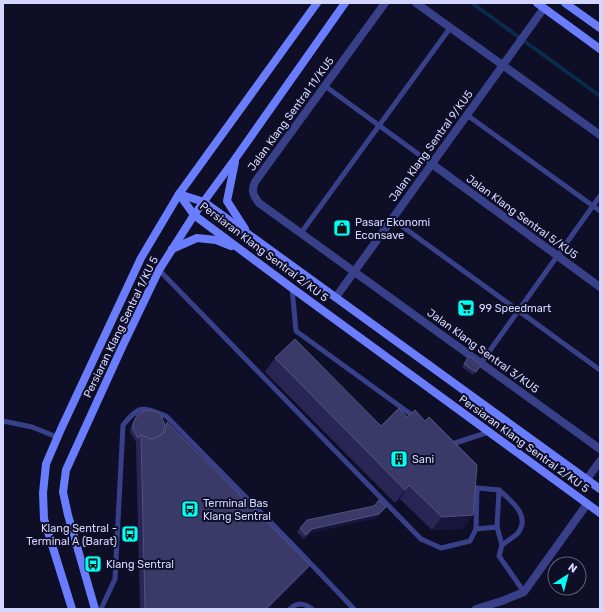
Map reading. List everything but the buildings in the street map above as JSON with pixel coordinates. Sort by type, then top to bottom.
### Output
[{"type":"street","name":"Persiaran Klang Sentral 1/KU 5","points":[[72,609],[44,519],[43,494],[46,464],[57,437],[141,258],[179,194],[317,3]]},
{"type":"street","name":"Persiaran Klang Sentral 1/KU 5","points":[[95,609],[68,515],[63,492],[66,470],[159,270],[194,215],[345,3]]},
{"type":"street","name":"Jalan Klang Sentral 11/KU5","points":[[354,272],[258,203],[253,195],[252,189],[255,182],[384,3]]},
{"type":"street","points":[[416,3],[600,135]]},
{"type":"street","points":[[565,3],[600,28]]},
{"type":"street","points":[[541,5],[600,49]]},
{"type":"street","name":"Jalan Klang Sentral 9/KU5","points":[[336,297],[503,65],[524,35],[541,5]]},
{"type":"street","points":[[235,159],[228,201],[248,234]]},
{"type":"street","name":"Jalan Klang Sentral 5/KU5","points":[[432,164],[600,287]]},
{"type":"street","name":"Persiaran Klang Sentral 2/KU 5","points":[[179,194],[204,202],[600,489]]},
{"type":"street","name":"Persiaran Klang Sentral 2/KU 5","points":[[179,194],[194,215],[600,513]]},
{"type":"street","points":[[172,249],[197,238],[216,240],[243,252]]},
{"type":"street","name":"Jalan Klang Sentral 3/KU5","points":[[354,272],[600,449]]},
{"type":"street","points":[[587,479],[600,461]]},
{"type":"street","points":[[476,609],[524,592],[587,504]]},
{"type":"lane","points":[[301,233],[450,28]]},
{"type":"lane","points":[[325,86],[432,164]]},
{"type":"lane","points":[[467,115],[600,211]]},
{"type":"lane","points":[[481,363],[600,196]]},
{"type":"lane","points":[[392,219],[600,370]]},
{"type":"lane","points":[[159,270],[421,539],[440,548],[470,541],[476,529],[477,488],[499,490],[521,512],[521,523],[518,532],[502,545]]},
{"type":"lane","points":[[292,288],[296,331],[421,422]]},
{"type":"lane","points":[[101,609],[115,579],[123,425],[134,411],[147,408],[166,416],[292,543],[354,609]]},
{"type":"lane","points":[[3,421],[32,427],[57,437]]},
{"type":"lane","points":[[446,440],[452,444],[489,432]]},
{"type":"lane","points":[[499,490],[497,527],[502,545],[499,556],[524,592]]},
{"type":"lane","points":[[476,529],[497,527]]},
{"type":"lane","points":[[290,609],[300,603],[307,605],[312,609]]},
{"type":"waterway","points":[[472,3],[600,96]]},
{"type":"place","name":"Pasar Ekonomi Econsave","points":[[342,228]]},
{"type":"place","name":"99 Speedmart","points":[[466,308]]},
{"type":"place","name":"Sani","points":[[399,459]]},
{"type":"place","name":"Terminal Bas Klang Sentral","points":[[190,509]]},
{"type":"place","name":"Klang Sentral - Terminal A (Barat)","points":[[130,534]]},
{"type":"place","name":"Klang Sentral","points":[[93,564]]}]
